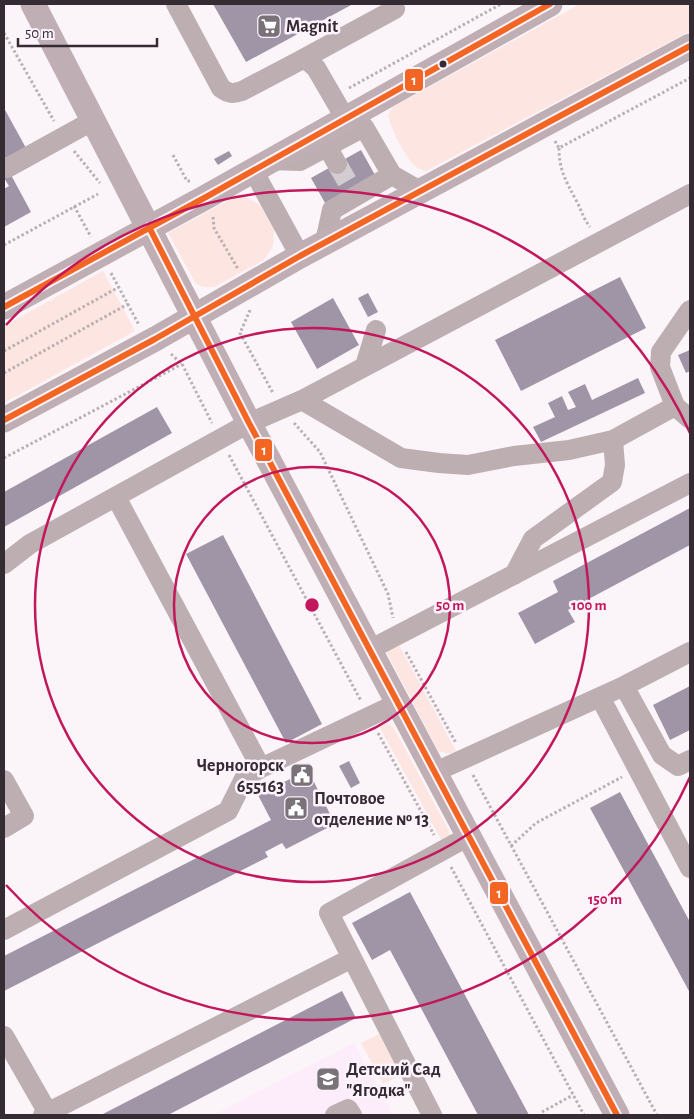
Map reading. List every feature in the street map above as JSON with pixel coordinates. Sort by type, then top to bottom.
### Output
[{"type":"main road","points":[[4,308],[262,165],[354,123],[550,4]]},
{"type":"main road","points":[[36,5],[249,423],[617,1115]]},
{"type":"main road","points":[[4,420],[155,339],[325,242],[690,46]]},
{"type":"lane","points":[[176,4],[221,88],[228,93],[234,94],[395,9]]},
{"type":"lane","points":[[301,60],[307,60],[316,68],[392,175],[420,191]]},
{"type":"lane","points":[[7,168],[94,120]]},
{"type":"lane","points":[[300,256],[262,165],[332,155],[354,123]]},
{"type":"lane","points":[[325,242],[332,210],[353,192],[392,175]]},
{"type":"lane","points":[[4,564],[30,544],[249,423],[302,400],[690,194]]},
{"type":"lane","points":[[690,310],[661,352],[660,367],[675,406],[690,419]]},
{"type":"lane","points":[[365,366],[376,330]]},
{"type":"lane","points":[[302,400],[401,458],[468,464],[514,456],[569,450],[612,440],[675,406]]},
{"type":"lane","points":[[514,575],[533,539],[612,482],[614,464],[612,440]]},
{"type":"lane","points":[[369,650],[690,483]]},
{"type":"lane","points":[[116,496],[261,768]]},
{"type":"lane","points":[[435,772],[624,686],[690,652]]},
{"type":"lane","points":[[624,686],[662,755],[678,766],[690,760]]},
{"type":"lane","points":[[600,697],[690,868]]},
{"type":"lane","points":[[4,930],[228,811],[245,777],[398,703]]},
{"type":"lane","points":[[4,780],[24,816],[4,828]]},
{"type":"lane","points":[[432,1115],[329,914],[469,836]]},
{"type":"lane","points":[[4,1036],[46,1114],[352,958]]},
{"type":"lane","points":[[335,1115],[348,1109],[352,1115]]},
{"type":"path","points":[[348,88],[501,4]]},
{"type":"path","points":[[4,33],[62,137],[105,190]]},
{"type":"path","points":[[559,148],[562,174],[596,243]]},
{"type":"path","points":[[4,245],[98,194]]},
{"type":"path","points":[[74,206],[142,330],[155,339],[182,364],[220,439],[584,1115]]},
{"type":"path","points":[[212,209],[214,228],[241,274]]},
{"type":"path","points":[[4,351],[119,288]]},
{"type":"path","points":[[4,373],[128,304]]},
{"type":"path","points":[[240,333],[282,408],[320,452],[388,594],[397,635],[657,1115]]},
{"type":"path","points":[[4,458],[182,364]]},
{"type":"path","points":[[511,846],[536,823],[638,768]]},
{"type":"path","points":[[542,1112],[573,1095]]},
{"type":"shaded area","points":[[580,4],[690,4],[690,31],[426,171],[415,166],[402,149],[392,127],[388,115],[393,107]]},
{"type":"shaded area","points":[[240,194],[260,205],[274,229],[273,246],[264,260],[214,287],[204,287],[196,284],[168,233]]},
{"type":"shaded area","points":[[103,271],[135,331],[4,403],[4,326]]},
{"type":"shaded area","points":[[399,645],[456,751],[447,753],[438,751],[386,651]]},
{"type":"shaded area","points":[[384,724],[391,725],[395,730],[449,831],[450,836],[443,843],[379,726]]},
{"type":"shaded area","points":[[379,1034],[401,1075],[383,1084],[361,1043]]},
{"type":"shaded area","name":"Детский Сад \"Ягодка\"","points":[[354,1043],[393,1115],[213,1115]]},
{"type":"building","name":"Magnit","points":[[213,4],[353,4],[246,62]]},
{"type":"building","points":[[4,108],[26,148],[4,160]]},
{"type":"building","points":[[361,150],[375,175],[325,203],[311,178]]},
{"type":"building","points":[[229,151],[232,156],[218,165],[214,159]]},
{"type":"building","points":[[4,162],[31,212],[4,227],[4,189],[9,186],[4,178]]},
{"type":"building","points":[[620,277],[646,328],[521,391],[495,340]]},
{"type":"building","points":[[368,293],[378,312],[368,317],[358,298]]},
{"type":"building","points":[[333,298],[359,345],[317,369],[291,322]]},
{"type":"building","points":[[690,350],[690,371],[686,373],[678,355]]},
{"type":"building","points":[[638,378],[645,393],[541,442],[533,427],[555,417],[548,403],[562,396],[568,410],[576,407],[568,392],[585,384],[592,400]]},
{"type":"building","points":[[157,407],[172,433],[4,527],[4,492]]},
{"type":"building","points":[[690,508],[690,545],[568,610],[575,622],[535,644],[518,613],[558,592],[553,581]]},
{"type":"building","points":[[223,535],[322,724],[286,743],[186,554]]},
{"type":"building","points":[[690,686],[690,730],[670,740],[653,705]]},
{"type":"building","points":[[349,761],[360,783],[351,788],[339,766]]},
{"type":"building","points":[[308,770],[335,824],[286,849],[282,843],[265,852],[268,857],[4,991],[4,956],[271,820],[258,795]]},
{"type":"building","points":[[620,792],[690,922],[690,993],[590,808]]},
{"type":"building","points":[[410,892],[529,1115],[478,1115],[390,950],[372,960],[352,923]]},
{"type":"building","points":[[342,991],[356,1018],[168,1115],[101,1115]]},
{"type":"tunnel","points":[[337,164],[351,188]]},
{"type":"transit line","name":"1","points":[[4,307],[206,197],[550,4]]},
{"type":"transit line","name":"1","points":[[4,420],[155,339],[300,256],[690,46]]},
{"type":"transit line","name":"1","points":[[149,227],[249,423],[617,1115]]},
{"type":"place","name":"Magnit","points":[[269,26]]},
{"type":"place","name":"Черногорск 655163","points":[[302,775]]},
{"type":"place","name":"Почтовое отделение № 13","points":[[296,808]]},
{"type":"place","name":"Детский Сад \"Ягодка\"","points":[[328,1079]]}]
